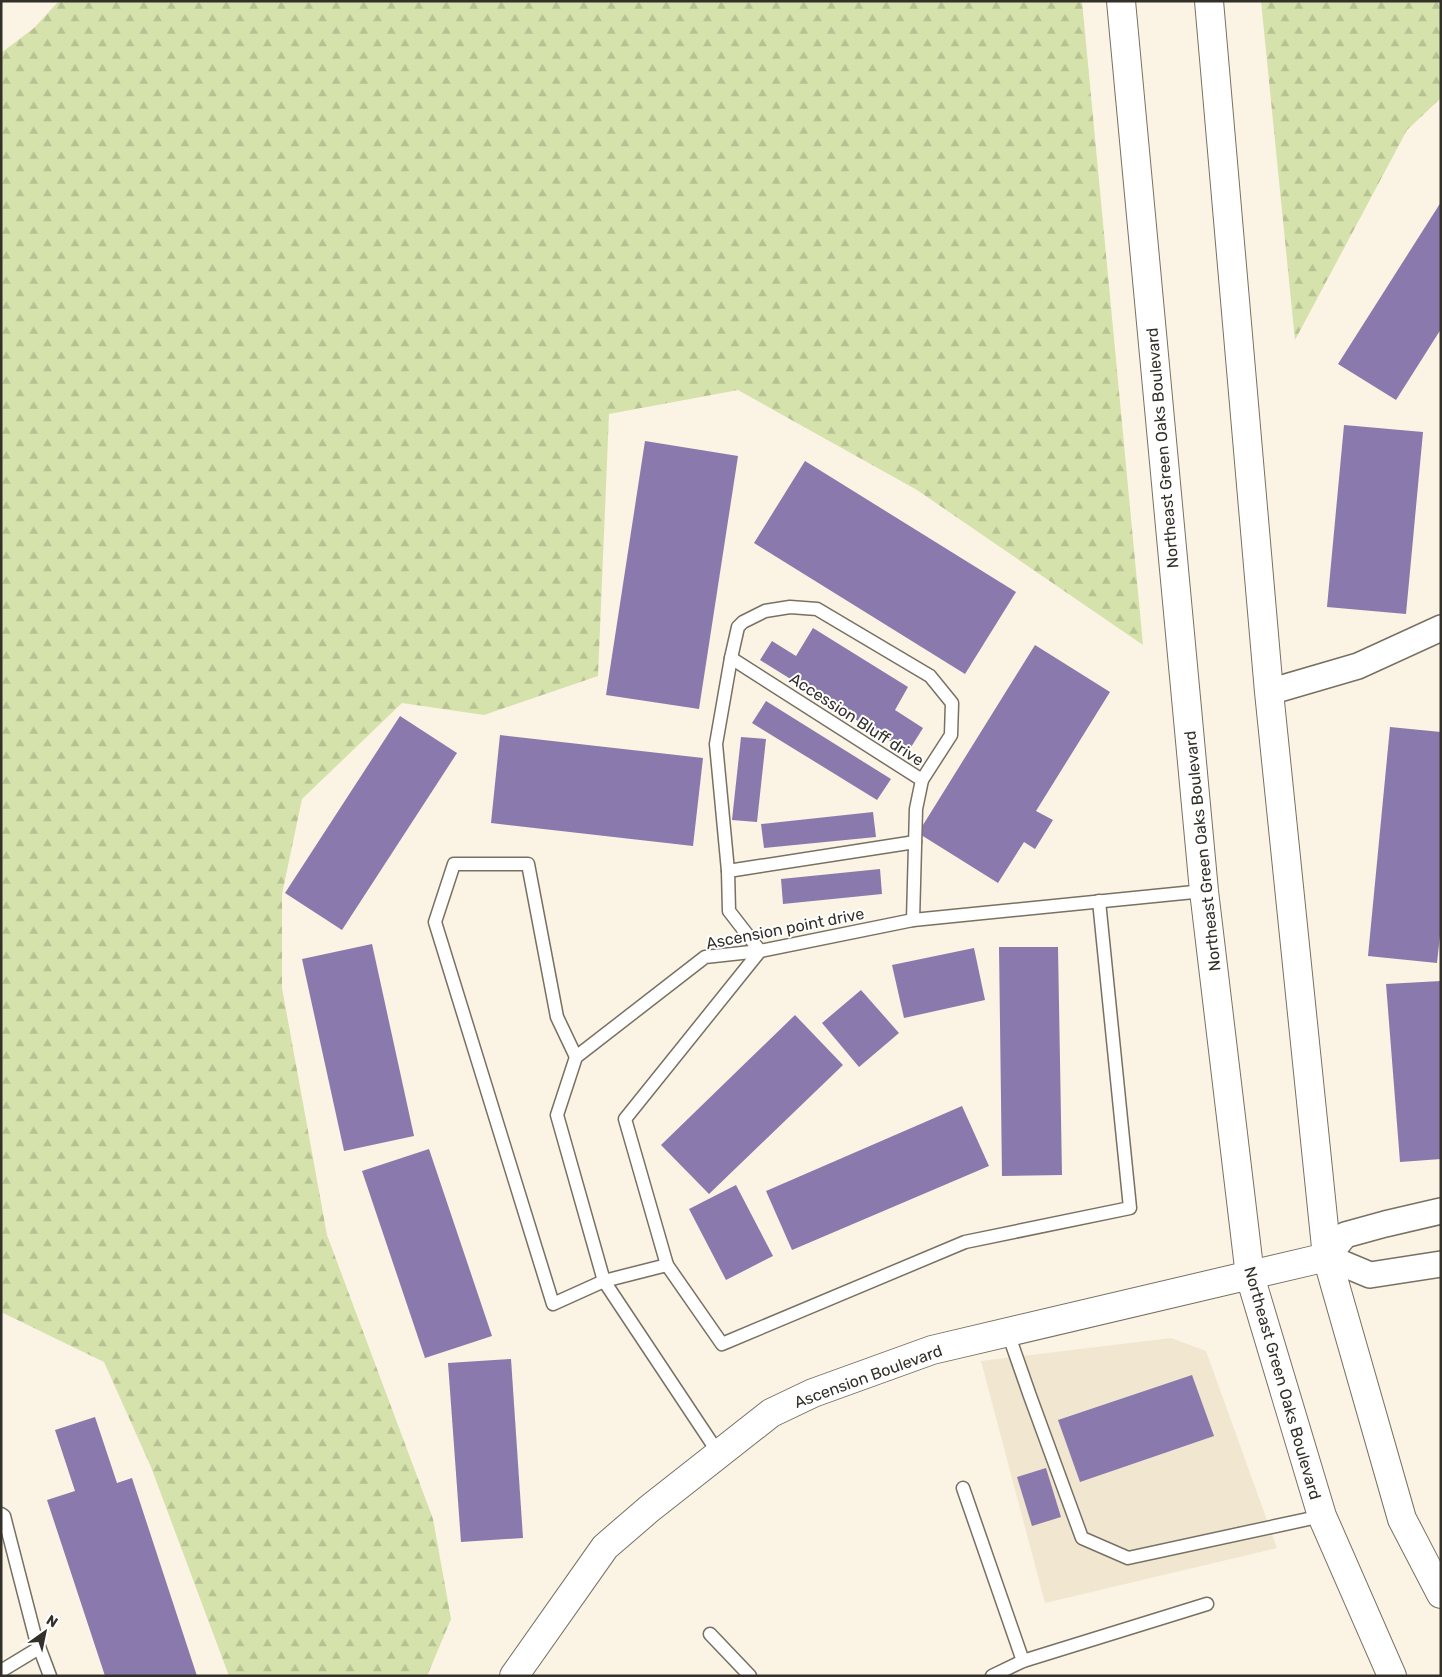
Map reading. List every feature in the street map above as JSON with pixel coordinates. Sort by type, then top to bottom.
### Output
[{"type":"main road","name":"Northeast Green Oaks Boulevard","points":[[1120,1],[1204,891],[1250,1276],[1322,1516],[1392,1676]]},
{"type":"main road","points":[[1209,1],[1269,692],[1327,1257],[1402,1519],[1441,1594]]},
{"type":"main road","name":"Ascension Boulevard","points":[[514,1676],[605,1547],[649,1509],[771,1413],[813,1392],[932,1350],[1327,1257]]},
{"type":"street","points":[[1269,692],[1358,666],[1441,628]]},
{"type":"street","points":[[1441,1211],[1345,1235],[1327,1257],[1370,1275],[1441,1264]]},
{"type":"lane","points":[[922,780],[950,734],[952,703],[930,676],[817,609],[790,607],[765,612],[743,622],[738,627],[716,744],[728,871],[729,911],[760,951],[625,1119],[668,1265],[722,1344],[965,1242],[1130,1208],[1099,901]]},
{"type":"lane","name":"Accession Bluff drive","points":[[731,658],[922,780],[916,808],[913,920]]},
{"type":"lane","points":[[728,871],[915,842]]},
{"type":"lane","points":[[668,1265],[604,1282],[553,1304],[435,922],[454,864],[528,864],[557,1017],[576,1057],[557,1115],[604,1282],[719,1454]]},
{"type":"lane","name":"Ascension point drive","points":[[576,1057],[704,957],[760,951],[913,920],[1204,891]]},
{"type":"lane","points":[[1008,1332],[1082,1538],[1128,1558],[1322,1516]]},
{"type":"lane","points":[[963,1488],[1023,1661]]},
{"type":"lane","points":[[1,1514],[4,1516],[39,1648],[50,1676]]},
{"type":"lane","points":[[992,1676],[1023,1661],[1207,1604]]},
{"type":"lane","points":[[710,1634],[750,1676]]},
{"type":"lane","points":[[1,1671],[39,1648]]},
{"type":"shaded area","points":[[1171,1338],[1206,1351],[1277,1548],[1045,1603],[981,1361]]},
{"type":"green space","points":[[59,1],[1082,1],[1143,645],[917,490],[738,390],[609,414],[598,676],[484,715],[402,703],[302,799],[282,894],[282,988],[327,1235],[433,1519],[451,1619],[427,1676],[229,1676],[151,1467],[104,1362],[1,1312],[1,53],[34,28]]},
{"type":"green space","points":[[1261,1],[1441,1],[1441,98],[1407,130],[1295,340]]},
{"type":"building","points":[[1441,202],[1441,329],[1396,400],[1338,364]]},
{"type":"building","points":[[1344,425],[1423,432],[1406,614],[1327,607]]},
{"type":"building","points":[[645,441],[738,456],[699,709],[606,695]]},
{"type":"building","points":[[805,461],[1016,592],[965,674],[754,543]]},
{"type":"building","points":[[813,628],[908,687],[895,710],[923,728],[908,752],[760,660],[772,641],[796,656]]},
{"type":"building","points":[[1035,645],[1110,692],[1036,811],[1053,820],[1035,849],[1024,842],[998,883],[918,833]]},
{"type":"building","points":[[766,701],[891,779],[877,800],[752,723]]},
{"type":"building","points":[[400,716],[457,753],[342,930],[285,893]]},
{"type":"building","points":[[1390,727],[1441,732],[1441,926],[1437,963],[1368,956]]},
{"type":"building","points":[[500,735],[703,758],[693,846],[491,823]]},
{"type":"building","points":[[741,737],[766,739],[757,822],[732,820]]},
{"type":"building","points":[[873,812],[876,837],[764,848],[761,824]]},
{"type":"building","points":[[880,869],[882,894],[783,904],[781,879]]},
{"type":"building","points":[[372,944],[414,1136],[344,1151],[302,959]]},
{"type":"building","points":[[999,947],[1058,947],[1062,1175],[1002,1176]]},
{"type":"building","points":[[974,948],[985,1000],[904,1018],[892,965]]},
{"type":"building","points":[[1441,981],[1441,1159],[1400,1162],[1386,984]]},
{"type":"building","points":[[861,990],[899,1033],[859,1067],[822,1023]]},
{"type":"building","points":[[795,1015],[843,1065],[709,1194],[661,1145]]},
{"type":"building","points":[[962,1106],[989,1166],[792,1250],[766,1191]]},
{"type":"building","points":[[429,1149],[492,1336],[425,1358],[362,1171]]},
{"type":"building","points":[[736,1185],[773,1256],[726,1280],[689,1209]]},
{"type":"building","points":[[511,1359],[523,1538],[461,1542],[448,1363]]},
{"type":"building","points":[[1192,1375],[1214,1436],[1080,1482],[1058,1420]]},
{"type":"building","points":[[95,1417],[117,1483],[132,1478],[197,1676],[105,1676],[47,1500],[75,1491],[55,1430]]},
{"type":"building","points":[[1046,1468],[1061,1517],[1032,1526],[1017,1477]]}]
